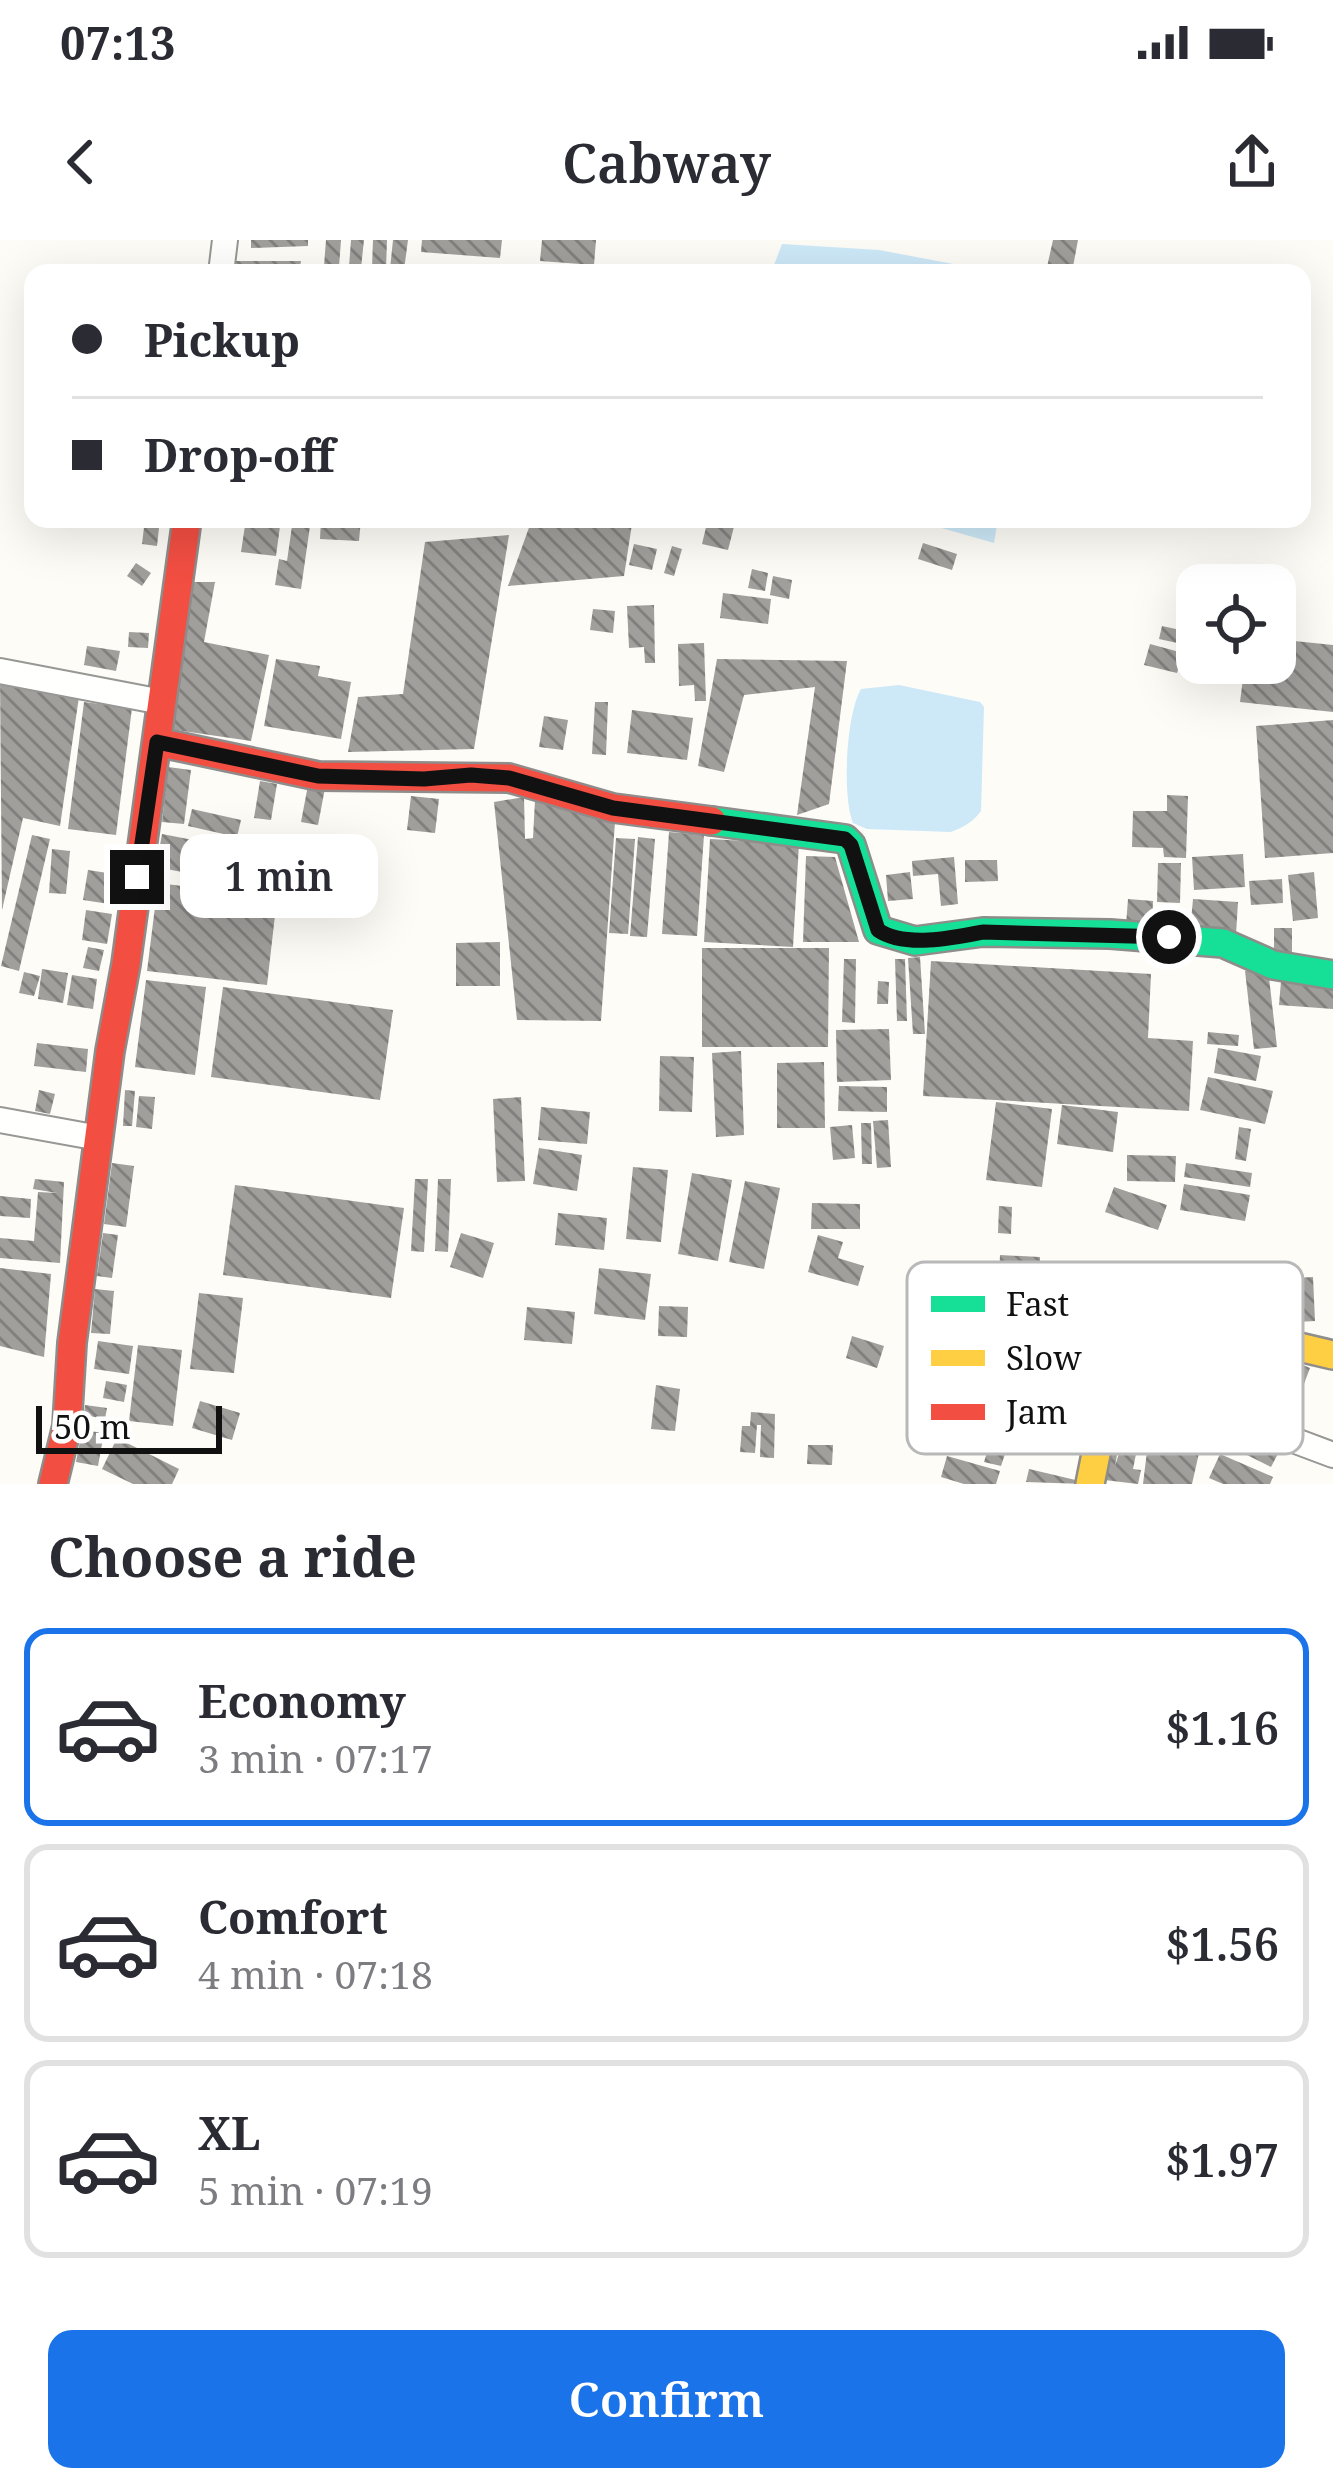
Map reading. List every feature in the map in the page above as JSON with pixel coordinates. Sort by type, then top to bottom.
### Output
[{"type":"street","points":[[53,1484],[68,1426],[72,1343],[99,1138],[187,528]]},
{"type":"street","points":[[0,671],[162,702]]},
{"type":"street","points":[[157,742],[318,776],[509,778],[613,808],[845,839],[878,930],[893,938],[954,938],[983,932],[1169,937],[1223,943],[1273,965],[1333,975]]},
{"type":"street","points":[[0,1120],[99,1138]]},
{"type":"street","points":[[1303,1348],[1333,1355]]},
{"type":"street","points":[[1303,1443],[1333,1454]]},
{"type":"street","points":[[1090,1484],[1096,1454]]},
{"type":"water","points":[[782,244],[879,250],[953,264],[774,264]]},
{"type":"water","points":[[942,528],[996,528],[994,543]]},
{"type":"water","points":[[899,685],[980,702],[984,707],[981,811],[951,832],[867,829],[853,823],[847,776],[856,701],[861,689]]},
{"type":"building","points":[[251,240],[308,240],[308,246],[251,248]]},
{"type":"building","points":[[326,240],[341,240],[339,264],[324,264]]},
{"type":"building","points":[[351,240],[364,240],[361,264],[349,264]]},
{"type":"building","points":[[373,240],[387,240],[386,264],[372,264]]},
{"type":"building","points":[[393,240],[408,240],[405,264],[391,264]]},
{"type":"building","points":[[422,240],[502,240],[500,258],[421,252]]},
{"type":"building","points":[[542,240],[596,240],[594,264],[540,261]]},
{"type":"building","points":[[1053,240],[1078,240],[1074,264],[1048,264]]},
{"type":"building","points":[[234,261],[301,261],[300,264]]},
{"type":"building","points":[[144,528],[159,528],[157,546],[142,544]]},
{"type":"building","points":[[245,528],[280,528],[276,556],[241,552]]},
{"type":"building","points":[[292,528],[310,528],[301,589],[275,585],[279,559],[287,561]]},
{"type":"building","points":[[321,528],[360,528],[359,541],[320,539]]},
{"type":"building","points":[[529,528],[631,528],[624,576],[508,586]]},
{"type":"building","points":[[706,528],[734,528],[728,550],[702,544]]},
{"type":"building","points":[[509,535],[474,749],[348,752],[358,697],[403,694],[425,542]]},
{"type":"building","points":[[923,543],[957,554],[952,570],[918,559]]},
{"type":"building","points":[[634,544],[657,549],[652,570],[629,565]]},
{"type":"building","points":[[672,546],[682,549],[674,576],[664,573]]},
{"type":"building","points":[[136,563],[151,573],[142,586],[127,576]]},
{"type":"building","points":[[752,569],[768,573],[765,591],[748,588]]},
{"type":"building","points":[[773,576],[792,580],[789,599],[770,595]]},
{"type":"building","points":[[194,582],[215,582],[204,642],[269,655],[251,741],[169,729]]},
{"type":"building","points":[[723,593],[771,599],[768,624],[720,618]]},
{"type":"building","points":[[654,605],[655,663],[645,663],[644,647],[629,648],[627,606]]},
{"type":"building","points":[[593,609],[615,611],[613,633],[590,630]]},
{"type":"building","points":[[1162,626],[1176,629],[1176,643],[1159,639]]},
{"type":"building","points":[[129,632],[149,633],[148,648],[128,647]]},
{"type":"building","points":[[1296,641],[1333,645],[1333,712],[1240,702],[1242,684],[1296,684]]},
{"type":"building","points":[[704,643],[706,701],[695,701],[694,685],[679,686],[678,644]]},
{"type":"building","points":[[1150,644],[1176,651],[1176,673],[1144,665]]},
{"type":"building","points":[[87,646],[120,651],[116,671],[84,665]]},
{"type":"building","points":[[276,659],[320,666],[318,676],[351,682],[341,739],[264,726]]},
{"type":"building","points":[[717,659],[847,661],[829,804],[797,815],[815,687],[744,695],[724,772],[698,766]]},
{"type":"building","points":[[0,679],[80,690],[60,826],[23,818],[2,910]]},
{"type":"building","points":[[84,702],[132,708],[116,835],[68,829]]},
{"type":"building","points":[[595,702],[608,702],[606,755],[592,754]]},
{"type":"building","points":[[632,710],[693,718],[687,760],[627,753]]},
{"type":"building","points":[[544,716],[568,720],[563,750],[539,747]]},
{"type":"building","points":[[1333,720],[1333,853],[1265,858],[1256,726]]},
{"type":"building","points":[[168,767],[191,770],[184,824],[162,822]]},
{"type":"building","points":[[260,781],[277,784],[271,820],[254,818]]},
{"type":"building","points":[[308,785],[325,788],[318,825],[301,822]]},
{"type":"building","points":[[1167,795],[1188,796],[1186,858],[1164,857],[1163,848],[1132,847],[1133,811],[1167,811]]},
{"type":"building","points":[[411,796],[439,799],[435,833],[407,830]]},
{"type":"building","points":[[524,797],[525,839],[533,838],[535,800],[615,822],[601,1021],[517,1020],[494,802]]},
{"type":"building","points":[[192,809],[241,820],[237,837],[188,826]]},
{"type":"building","points":[[669,832],[704,835],[697,936],[662,934]]},
{"type":"building","points":[[162,834],[193,840],[187,873],[156,867]]},
{"type":"building","points":[[32,835],[50,839],[19,971],[1,966]]},
{"type":"building","points":[[638,837],[655,839],[647,937],[630,936]]},
{"type":"building","points":[[616,838],[635,839],[628,934],[609,933]]},
{"type":"building","points":[[710,839],[799,844],[793,947],[704,942]]},
{"type":"building","points":[[329,840],[356,843],[352,878],[325,874]]},
{"type":"building","points":[[52,849],[70,851],[66,894],[49,893]]},
{"type":"building","points":[[203,850],[247,856],[245,874],[201,868]]},
{"type":"building","points":[[1243,854],[1245,887],[1194,890],[1192,857]]},
{"type":"building","points":[[806,856],[835,857],[859,942],[803,942]]},
{"type":"building","points":[[954,857],[958,904],[941,906],[938,874],[913,876],[912,861]]},
{"type":"building","points":[[965,860],[997,860],[998,881],[965,882]]},
{"type":"building","points":[[1158,863],[1181,863],[1180,903],[1157,902]]},
{"type":"building","points":[[88,870],[114,874],[109,904],[83,900]]},
{"type":"building","points":[[910,872],[913,899],[888,901],[886,875]]},
{"type":"building","points":[[1314,872],[1318,918],[1293,921],[1288,875]]},
{"type":"building","points":[[1282,879],[1283,903],[1251,905],[1249,881]]},
{"type":"building","points":[[158,883],[277,898],[267,985],[147,971]]},
{"type":"building","points":[[1128,899],[1153,901],[1152,927],[1126,925]]},
{"type":"building","points":[[1193,899],[1238,902],[1236,935],[1190,932]]},
{"type":"building","points":[[86,910],[112,914],[107,944],[82,940]]},
{"type":"building","points":[[1274,928],[1292,928],[1292,961],[1274,961]]},
{"type":"building","points":[[500,942],[500,986],[456,986],[456,943]]},
{"type":"building","points":[[88,947],[104,950],[99,971],[83,968]]},
{"type":"building","points":[[702,948],[829,948],[828,1047],[702,1047]]},
{"type":"building","points":[[920,957],[925,1034],[913,1034],[908,958]]},
{"type":"building","points":[[844,959],[856,959],[855,1023],[842,1022]]},
{"type":"building","points":[[895,959],[905,959],[907,1021],[897,1021]]},
{"type":"building","points":[[931,961],[1151,974],[1148,1038],[1193,1041],[1189,1111],[923,1096]]},
{"type":"building","points":[[42,969],[68,973],[63,1003],[38,999]]},
{"type":"building","points":[[1268,969],[1277,1047],[1254,1049],[1245,971]]},
{"type":"building","points":[[24,972],[40,976],[34,996],[19,993]]},
{"type":"building","points":[[72,975],[97,979],[93,1009],[67,1005]]},
{"type":"building","points":[[146,980],[206,987],[195,1075],[135,1067]]},
{"type":"building","points":[[878,981],[889,982],[888,1004],[877,1004]]},
{"type":"building","points":[[1281,981],[1333,985],[1333,1009],[1279,1005]]},
{"type":"building","points":[[223,987],[393,1010],[380,1100],[211,1077]]},
{"type":"building","points":[[889,1029],[891,1080],[837,1082],[836,1030]]},
{"type":"building","points":[[1208,1032],[1239,1035],[1238,1046],[1207,1044]]},
{"type":"building","points":[[37,1043],[88,1049],[86,1072],[34,1066]]},
{"type":"building","points":[[1218,1048],[1261,1056],[1256,1081],[1214,1073]]},
{"type":"building","points":[[741,1051],[744,1135],[716,1137],[712,1053]]},
{"type":"building","points":[[660,1056],[694,1057],[692,1112],[659,1111]]},
{"type":"building","points":[[824,1062],[825,1128],[777,1128],[777,1063]]},
{"type":"building","points":[[1208,1077],[1273,1091],[1265,1124],[1200,1110]]},
{"type":"building","points":[[839,1086],[887,1087],[887,1112],[838,1111]]},
{"type":"building","points":[[39,1090],[55,1094],[50,1114],[35,1111]]},
{"type":"building","points":[[125,1090],[135,1091],[132,1126],[123,1126]]},
{"type":"building","points":[[139,1096],[155,1097],[152,1129],[136,1127]]},
{"type":"building","points":[[521,1097],[525,1181],[497,1182],[493,1099]]},
{"type":"building","points":[[996,1102],[1052,1109],[1042,1187],[986,1180]]},
{"type":"building","points":[[1062,1105],[1118,1112],[1113,1152],[1057,1144]]},
{"type":"building","points":[[541,1107],[590,1112],[587,1144],[538,1140]]},
{"type":"building","points":[[888,1120],[891,1167],[877,1168],[873,1121]]},
{"type":"building","points":[[861,1123],[871,1123],[872,1164],[862,1164]]},
{"type":"building","points":[[852,1125],[855,1158],[833,1160],[830,1127]]},
{"type":"building","points":[[1239,1127],[1251,1129],[1246,1161],[1235,1159]]},
{"type":"building","points":[[539,1148],[582,1155],[577,1191],[533,1184]]},
{"type":"building","points":[[1127,1155],[1176,1156],[1175,1182],[1127,1181]]},
{"type":"building","points":[[112,1163],[134,1166],[126,1227],[104,1224]]},
{"type":"building","points":[[1186,1163],[1252,1173],[1250,1187],[1184,1177]]},
{"type":"building","points":[[633,1167],[668,1170],[661,1242],[626,1239]]},
{"type":"building","points":[[692,1173],[732,1180],[718,1261],[678,1254]]},
{"type":"building","points":[[35,1179],[64,1182],[60,1263],[0,1258],[0,1238],[34,1241],[38,1192],[57,1193],[33,1189]]},
{"type":"building","points":[[415,1179],[428,1179],[424,1252],[411,1251]]},
{"type":"building","points":[[438,1179],[451,1179],[448,1252],[435,1251]]},
{"type":"building","points":[[745,1181],[780,1188],[764,1269],[729,1262]]},
{"type":"building","points":[[1184,1184],[1250,1195],[1245,1221],[1180,1210]]},
{"type":"building","points":[[235,1185],[404,1208],[391,1298],[223,1275]]},
{"type":"building","points":[[1114,1187],[1167,1205],[1158,1230],[1105,1212]]},
{"type":"building","points":[[0,1196],[31,1199],[30,1218],[0,1216]]},
{"type":"building","points":[[812,1203],[860,1204],[860,1229],[811,1229]]},
{"type":"building","points":[[999,1206],[1012,1207],[1011,1234],[998,1233]]},
{"type":"building","points":[[558,1213],[607,1218],[604,1250],[555,1245]]},
{"type":"building","points":[[103,1233],[118,1235],[112,1278],[97,1276]]},
{"type":"building","points":[[461,1233],[494,1243],[483,1278],[450,1267]]},
{"type":"building","points":[[818,1235],[843,1242],[838,1258],[864,1266],[858,1286],[808,1272]]},
{"type":"building","points":[[1000,1255],[1040,1257],[1040,1262],[1000,1262]]},
{"type":"building","points":[[0,1268],[51,1274],[44,1357],[0,1346]]},
{"type":"building","points":[[599,1268],[651,1274],[645,1320],[594,1314]]},
{"type":"building","points":[[1313,1277],[1315,1321],[1303,1322],[1303,1278]]},
{"type":"building","points":[[95,1289],[114,1291],[110,1334],[91,1333]]},
{"type":"building","points":[[199,1293],[243,1298],[234,1373],[190,1369]]},
{"type":"building","points":[[659,1306],[688,1307],[687,1337],[658,1336]]},
{"type":"building","points":[[527,1307],[575,1312],[572,1344],[524,1340]]},
{"type":"building","points":[[852,1336],[884,1346],[877,1368],[846,1358]]},
{"type":"building","points":[[98,1341],[133,1346],[129,1374],[94,1369]]},
{"type":"building","points":[[138,1345],[182,1350],[173,1426],[129,1421]]},
{"type":"building","points":[[106,1381],[127,1385],[124,1402],[103,1398]]},
{"type":"building","points":[[656,1385],[680,1389],[675,1431],[651,1429]]},
{"type":"building","points":[[200,1401],[240,1413],[232,1440],[192,1428]]},
{"type":"building","points":[[85,1405],[107,1408],[105,1419],[84,1415]]},
{"type":"building","points":[[751,1412],[775,1414],[774,1458],[760,1457],[761,1425],[757,1425],[755,1453],[740,1452],[742,1426],[750,1426]]},
{"type":"building","points":[[82,1430],[104,1433],[98,1466],[76,1462]]},
{"type":"building","points":[[117,1438],[179,1469],[172,1484],[133,1484],[102,1469]]},
{"type":"building","points":[[808,1445],[833,1445],[832,1465],[807,1464]]},
{"type":"building","points":[[987,1454],[1005,1454],[1001,1466],[984,1462]]},
{"type":"building","points":[[1101,1454],[1117,1454],[1115,1466],[1119,1454],[1136,1454],[1133,1469],[1141,1470],[1138,1484],[1096,1479]]},
{"type":"building","points":[[1147,1454],[1199,1454],[1192,1484],[1143,1484]]},
{"type":"building","points":[[1220,1454],[1273,1477],[1270,1484],[1223,1484],[1209,1478]]},
{"type":"building","points":[[1245,1454],[1278,1454],[1271,1467]]},
{"type":"building","points":[[947,1456],[1000,1471],[996,1484],[964,1484],[941,1477]]},
{"type":"building","points":[[1029,1469],[1084,1482],[1084,1484],[1026,1482]]},
{"type":"traffic: fast","points":[[712,821],[845,839],[878,930],[915,941],[983,932],[1110,934],[1223,943],[1273,965],[1333,975]]},
{"type":"traffic: slow","points":[[1303,1348],[1333,1355]]},
{"type":"traffic: slow","points":[[1090,1484],[1096,1454]]},
{"type":"traffic: jam","points":[[53,1484],[67,1426],[72,1343],[110,1051],[186,528]]},
{"type":"traffic: jam","points":[[157,742],[318,776],[509,778],[613,808],[712,821]]},
{"type":"route","points":[[137,877],[157,742],[318,776],[509,778],[613,808],[845,839],[878,930],[893,938],[954,938],[983,932],[1169,937]]}]
